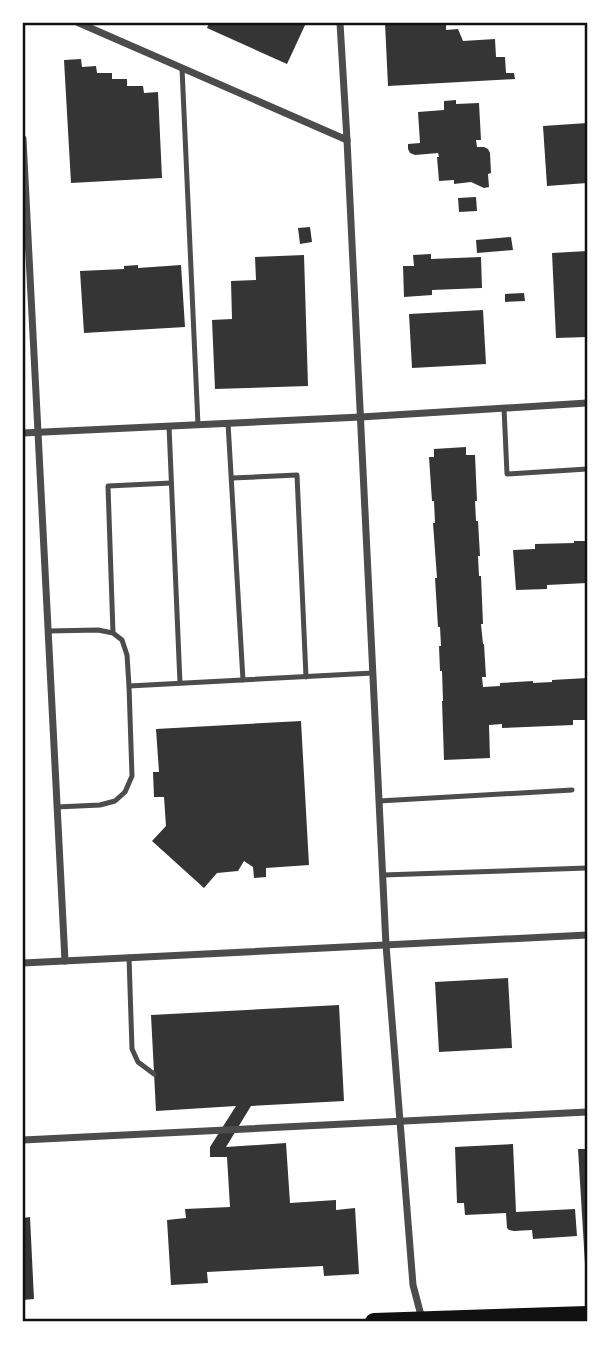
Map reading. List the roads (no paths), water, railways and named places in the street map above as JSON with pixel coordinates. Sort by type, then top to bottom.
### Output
[{"type":"main road","points":[[374,1322],[587,1315]]},
{"type":"street","points":[[79,23],[348,140]]},
{"type":"street","points":[[340,23],[348,140],[386,945],[412,1285],[422,1321]]},
{"type":"street","points":[[23,139],[65,961]]},
{"type":"street","points":[[23,433],[587,403]]},
{"type":"street","points":[[23,963],[587,935]]},
{"type":"street","points":[[23,1140],[587,1112]]},
{"type":"lane","points":[[182,68],[198,425]]},
{"type":"lane","points":[[504,408],[507,474],[587,469]]},
{"type":"lane","points":[[228,423],[243,680]]},
{"type":"lane","points":[[169,426],[180,683]]},
{"type":"lane","points":[[232,478],[297,475],[306,677]]},
{"type":"lane","points":[[113,633],[108,486],[172,483]]},
{"type":"lane","points":[[48,631],[98,630],[113,633],[122,640],[127,655],[129,686],[132,776],[125,792],[115,801],[100,805],[57,807]]},
{"type":"lane","points":[[129,686],[373,673]]},
{"type":"lane","points":[[379,801],[572,790]]},
{"type":"lane","points":[[383,875],[587,868]]},
{"type":"lane","points":[[129,957],[132,1049],[138,1062],[154,1074]]}]
